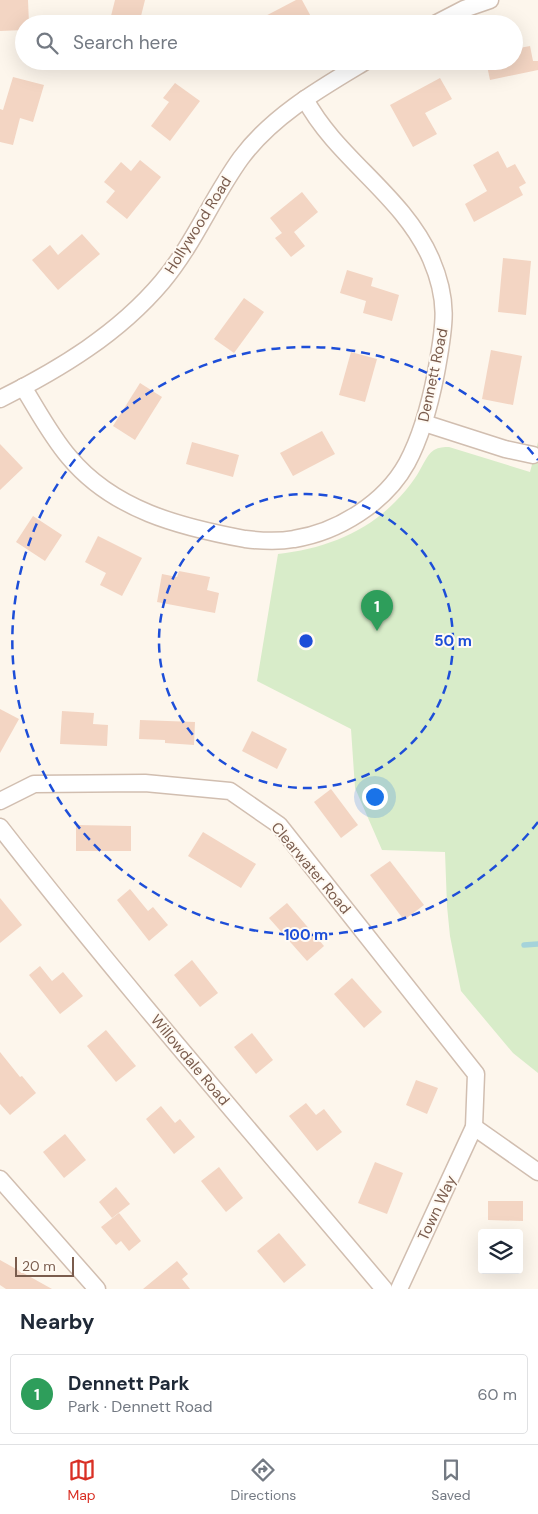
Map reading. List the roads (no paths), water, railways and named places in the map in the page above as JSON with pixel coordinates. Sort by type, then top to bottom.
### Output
[{"type":"street","points":[[452,15],[490,0]]},
{"type":"street","name":"Hollywood Road","points":[[0,399],[23,388],[92,346],[112,331],[161,283],[184,253],[216,196],[240,159],[269,128],[305,99],[352,70]]},
{"type":"street","name":"Dennett Road","points":[[23,388],[70,458],[94,483],[118,499],[150,515],[232,537],[260,541],[294,540],[335,526],[362,511],[388,488],[406,465],[424,423],[436,371],[444,316],[442,294],[436,271],[420,239],[390,199],[318,122],[305,99]]},
{"type":"street","points":[[424,423],[505,449],[533,455]]},
{"type":"street","name":"Clearwater Road","points":[[0,801],[34,784],[145,783],[230,791],[279,825],[476,1074],[474,1127]]},
{"type":"street","name":"Willowdale Road","points":[[0,827],[125,982],[384,1289]]},
{"type":"street","points":[[474,1127],[538,1172]]},
{"type":"street","name":"Town Way","points":[[399,1289],[474,1127]]},
{"type":"street","points":[[3,1187],[97,1289]]},
{"type":"waterway","points":[[524,945],[538,944]]},
{"type":"place","name":"Dennett Park","points":[[377,631]]}]
